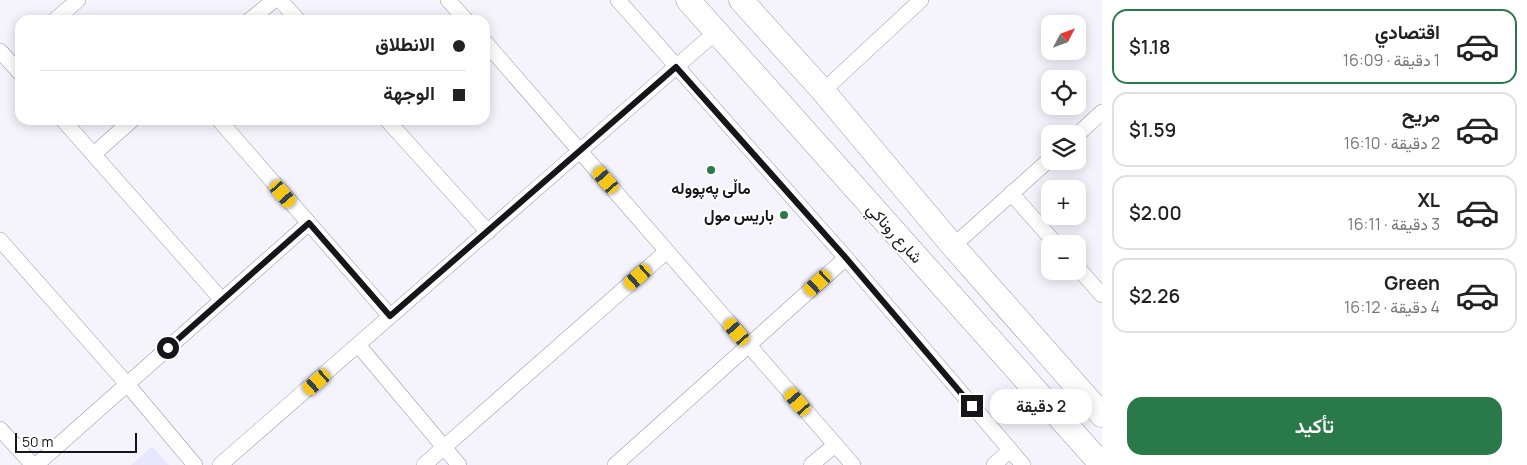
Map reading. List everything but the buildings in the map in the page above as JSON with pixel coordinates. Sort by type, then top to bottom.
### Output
[{"type":"main road","name":"شارع روناكي","points":[[688,0],[1102,465]]},
{"type":"main road","points":[[741,0],[823,91],[953,246],[1099,410]]},
{"type":"main road","points":[[882,218],[909,194]]},
{"type":"street","points":[[61,15],[78,0]]},
{"type":"street","points":[[256,15],[274,0]]},
{"type":"street","points":[[280,0],[294,15]]},
{"type":"street","points":[[448,0],[462,15]]},
{"type":"street","points":[[618,0],[846,258],[1022,465]]},
{"type":"street","points":[[823,91],[921,0]]},
{"type":"street","points":[[220,465],[359,346],[390,316],[716,32]]},
{"type":"street","points":[[490,48],[853,465]]},
{"type":"street","points":[[1086,127],[1102,112]]},
{"type":"street","points":[[68,125],[222,300]]},
{"type":"street","points":[[94,154],[126,125]]},
{"type":"street","points":[[223,125],[390,316]]},
{"type":"street","points":[[392,125],[488,232]]},
{"type":"street","points":[[953,246],[1041,166]]},
{"type":"street","points":[[1011,193],[1048,235]]},
{"type":"street","points":[[0,429],[34,465],[309,223]]},
{"type":"street","points":[[0,240],[127,384],[195,465]]},
{"type":"street","points":[[424,465],[667,251]]},
{"type":"street","points":[[615,465],[846,258]]},
{"type":"street","points":[[1086,277],[1102,295]]},
{"type":"street","points":[[359,346],[459,465]]},
{"type":"street","points":[[812,465],[834,445]]},
{"type":"street","points":[[994,465],[1010,450]]},
{"type":"shaded area","points":[[152,446],[169,465],[131,465]]},
{"type":"place","name":"ماڵی پەپوولە","points":[[711,170]]},
{"type":"place","name":"باريس مول","points":[[784,215]]},
{"type":"route","points":[[168,348],[309,223],[390,316],[676,67],[846,258],[972,406]]}]
